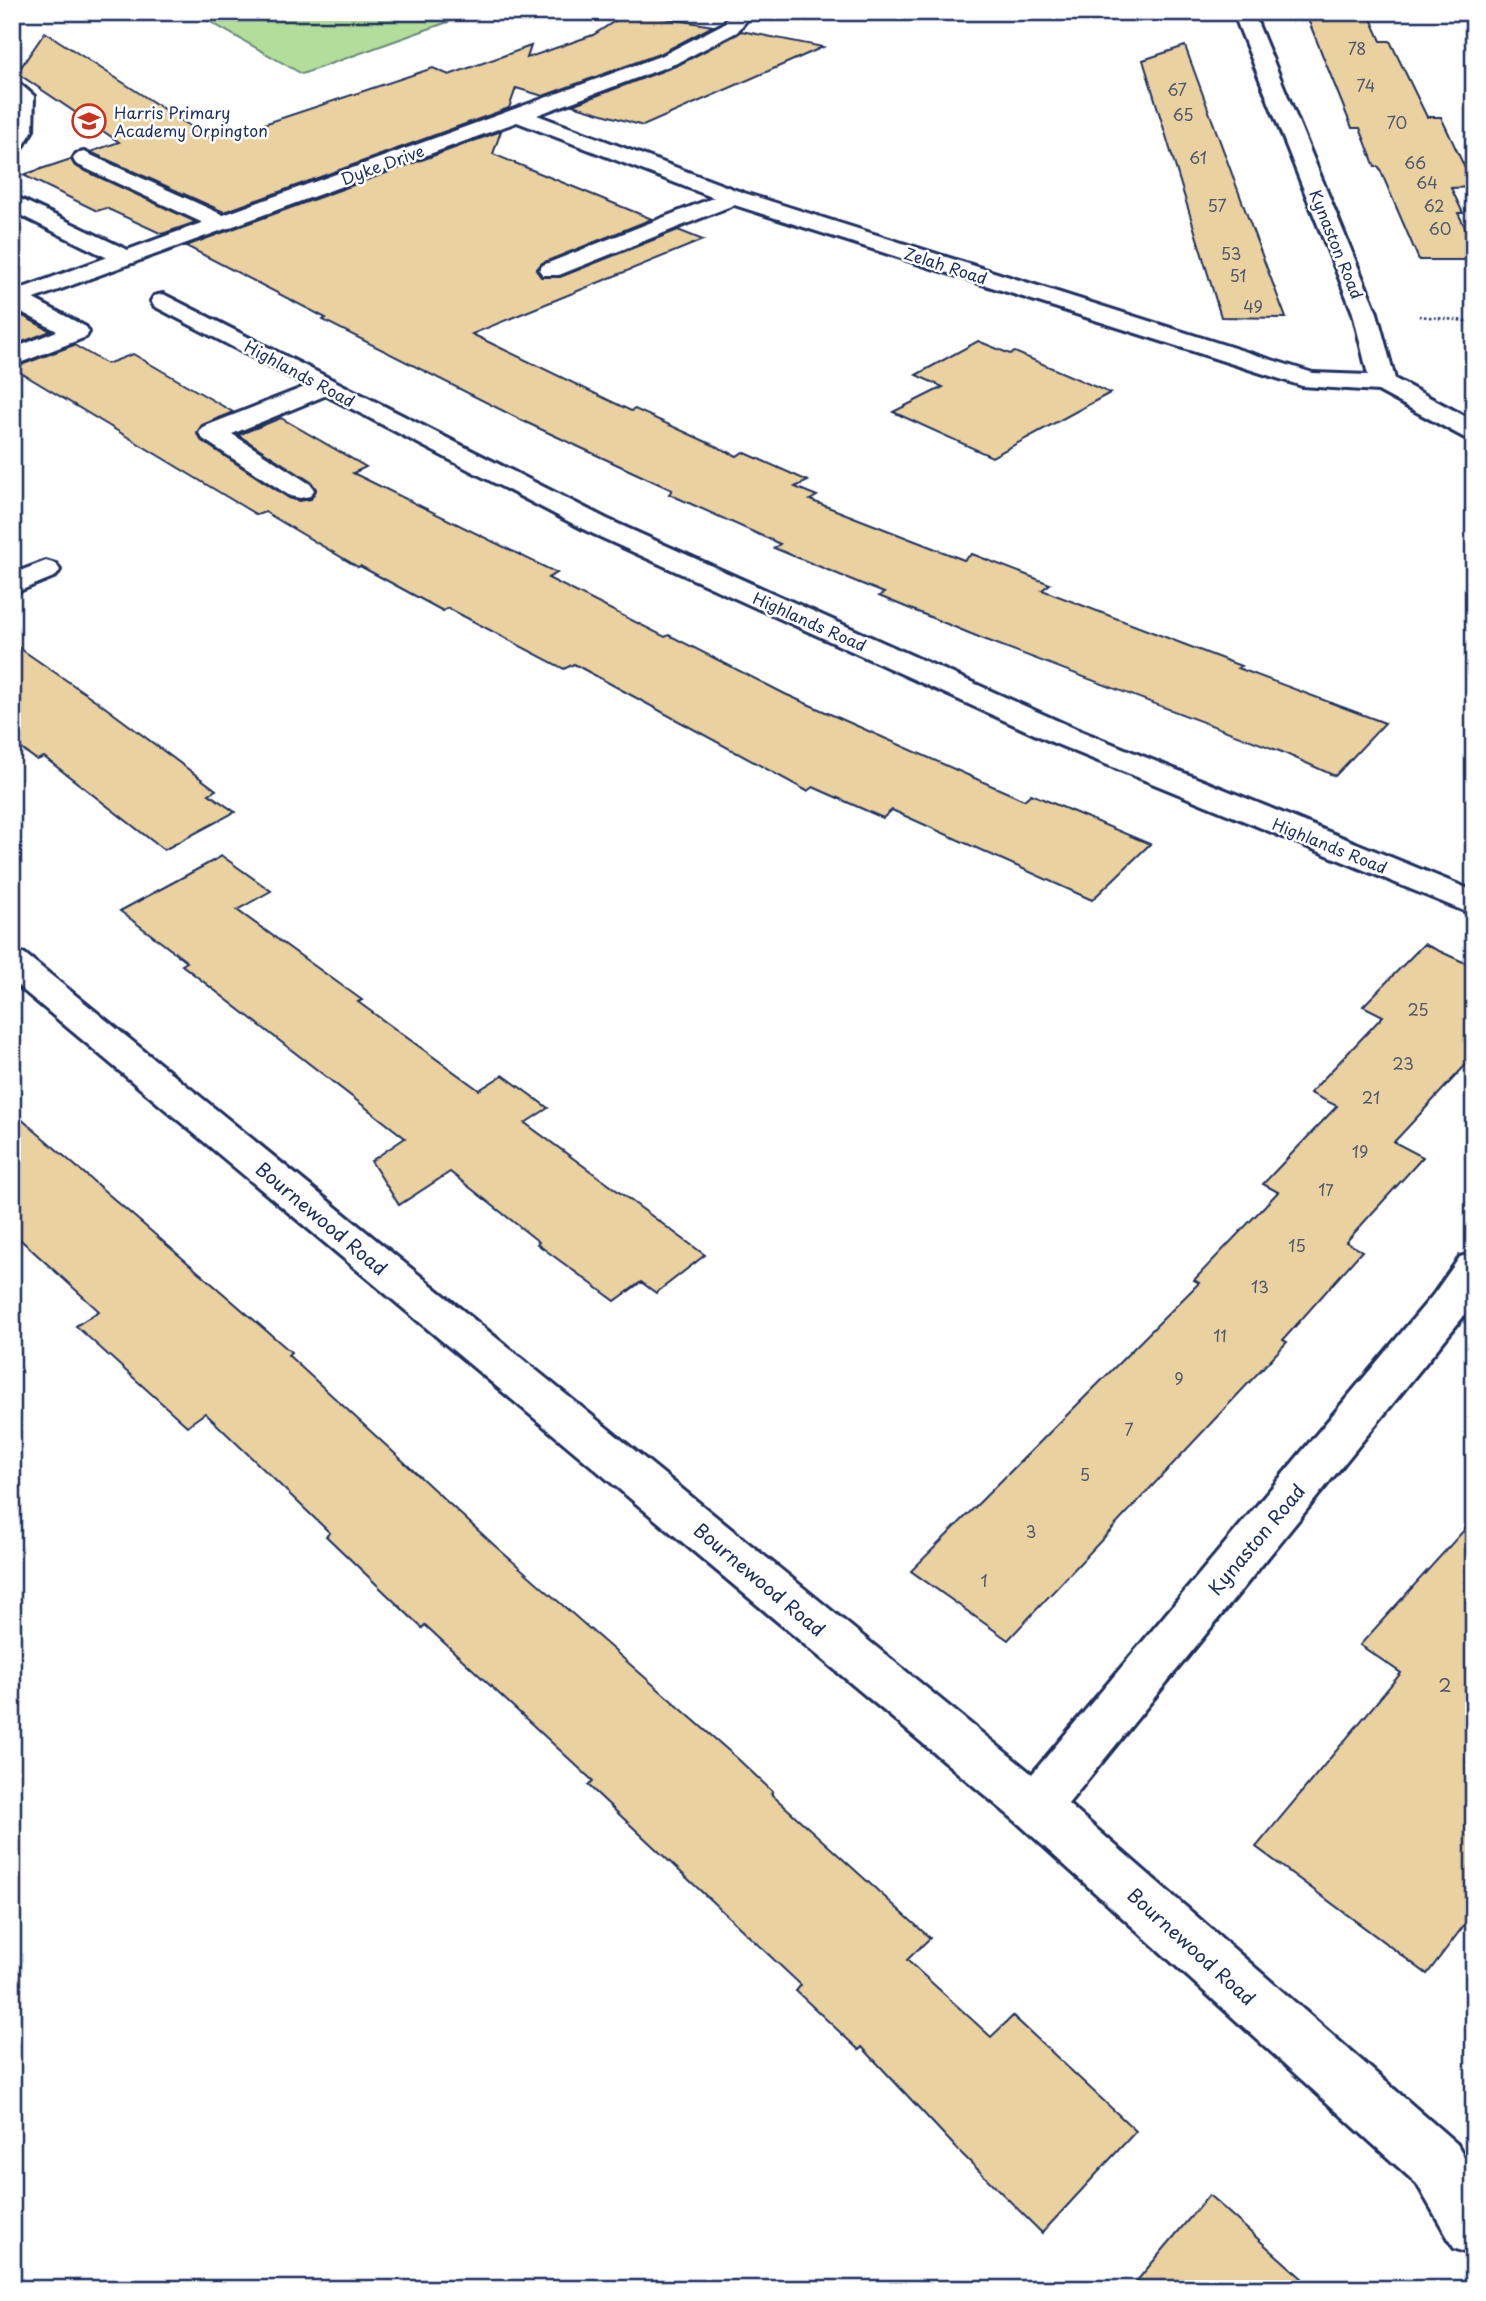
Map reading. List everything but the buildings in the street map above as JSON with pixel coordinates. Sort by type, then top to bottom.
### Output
[{"type":"street","name":"Dyke Drive","points":[[14,299],[670,59],[730,27],[743,12]]},
{"type":"street","name":"Kynaston Road","points":[[1243,12],[1365,313],[1383,383]]},
{"type":"street","points":[[12,87],[24,96],[22,130],[12,147]]},
{"type":"street","name":"Zelah Road","points":[[517,115],[733,197],[1311,381],[1383,383]]},
{"type":"street","points":[[83,159],[222,223]]},
{"type":"street","points":[[551,270],[733,197]]},
{"type":"street","points":[[12,202],[126,258]]},
{"type":"street","points":[[12,358],[77,332],[14,299]]},
{"type":"street","name":"Highlands Road","points":[[163,301],[597,526],[1065,736],[1474,904]]},
{"type":"street","points":[[1383,383],[1474,432]]},
{"type":"street","points":[[300,490],[212,433],[325,387]]},
{"type":"street","points":[[12,585],[46,570]]},
{"type":"street","name":"Bournewood Road","points":[[12,962],[1035,1807],[1437,2164],[1474,2228]]},
{"type":"street","name":"Kynaston Road","points":[[1035,1807],[1448,1306],[1474,1268]]},
{"type":"green space","points":[[193,12],[476,12],[302,74]]},
{"type":"place","name":"Harris Primary Academy Orpington","points":[[89,121]]}]
